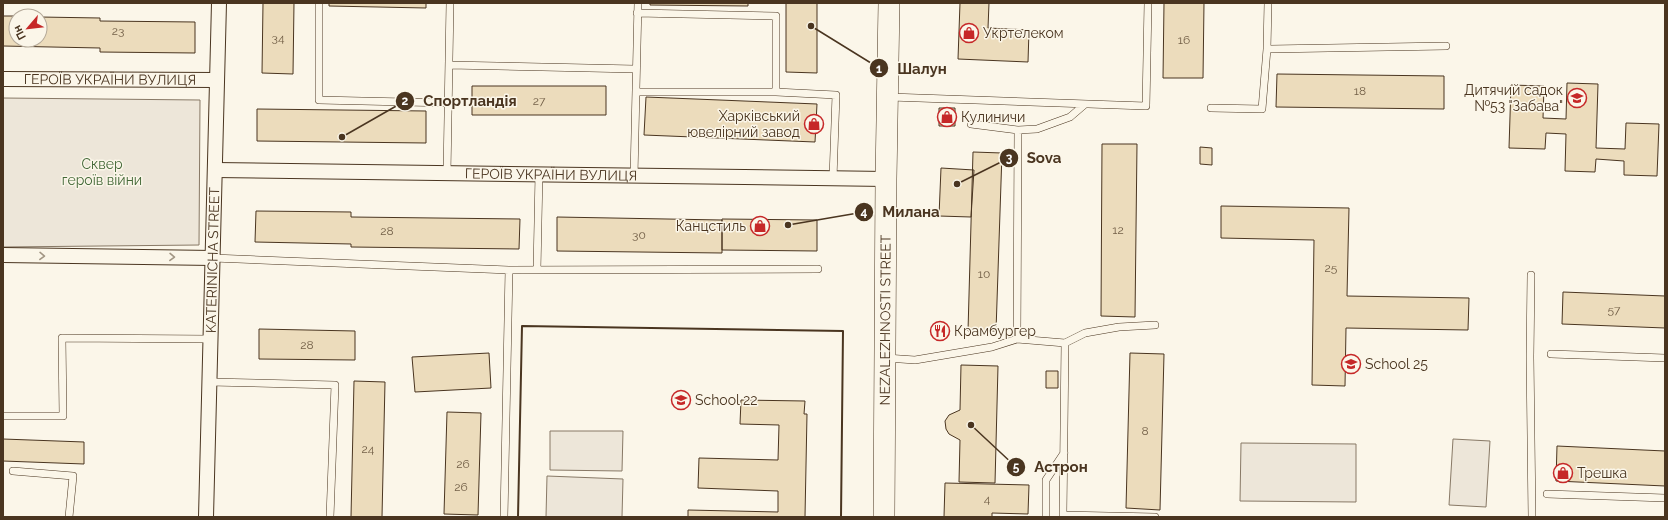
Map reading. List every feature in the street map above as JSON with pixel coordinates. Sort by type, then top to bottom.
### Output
[{"type":"street","name":"KATERINICHA STREET","points":[[206,517],[219,3]]},
{"type":"street","name":"NEZALEZHNOSTI STREET","points":[[884,517],[886,179],[889,3]]},
{"type":"street","name":"ГЕРОЇВ УКРАЇНИ ВУЛИЦЯ","points":[[3,79],[217,80]]},
{"type":"street","name":"ГЕРОЇВ УКРАЇНИ ВУЛИЦЯ","points":[[215,170],[886,179]]},
{"type":"street","points":[[3,255],[213,258]]},
{"type":"lane","points":[[319,3],[319,100],[449,103]]},
{"type":"lane","points":[[447,173],[450,3]]},
{"type":"lane","points":[[634,176],[636,92],[635,69],[638,3]]},
{"type":"lane","points":[[888,97],[1146,106],[1148,3]]},
{"type":"lane","points":[[1211,108],[1262,110],[1267,50],[1268,3]]},
{"type":"lane","points":[[637,12],[776,16],[776,92]]},
{"type":"lane","points":[[1267,50],[1446,46]]},
{"type":"lane","points":[[450,65],[635,69]]},
{"type":"lane","points":[[636,92],[776,92],[836,95],[833,178]]},
{"type":"lane","points":[[971,124],[1018,130],[1037,128],[1070,117],[1084,105]]},
{"type":"lane","points":[[1017,339],[1018,130]]},
{"type":"lane","points":[[537,270],[539,174]]},
{"type":"lane","points":[[213,258],[510,270],[818,269]]},
{"type":"lane","points":[[504,517],[510,270]]},
{"type":"lane","points":[[1531,275],[1530,357],[1532,517]]},
{"type":"lane","points":[[885,358],[915,360],[992,347],[1017,339],[1065,343],[1085,333],[1119,327],[1155,325]]},
{"type":"lane","points":[[3,416],[63,416],[62,338],[211,339]]},
{"type":"lane","points":[[1065,343],[1063,515],[1155,517]]},
{"type":"lane","points":[[1551,354],[1665,358]]},
{"type":"lane","points":[[210,382],[335,385],[330,517]]},
{"type":"lane","points":[[1046,517],[1046,480],[1064,453]]},
{"type":"lane","points":[[13,471],[73,476],[69,517]]},
{"type":"lane","points":[[1547,494],[1665,498]]},
{"type":"green space","name":"Сквер героїв війни","points":[[3,98],[200,100],[199,245],[3,247]]},
{"type":"green space","points":[[550,431],[623,431],[622,471],[550,470]]},
{"type":"green space","points":[[1453,439],[1490,441],[1486,507],[1449,505]]},
{"type":"green space","points":[[1241,443],[1356,444],[1356,502],[1240,501]]},
{"type":"green space","points":[[547,476],[623,479],[622,517],[546,517]]},
{"type":"building","points":[[263,3],[294,3],[293,74],[262,73]]},
{"type":"building","points":[[329,3],[426,3],[426,8],[329,6]]},
{"type":"building","points":[[650,3],[748,3],[748,6],[650,5]]},
{"type":"building","points":[[786,3],[817,3],[817,73],[786,72]]},
{"type":"building","points":[[960,3],[989,3],[988,28],[1029,30],[1028,62],[958,59]]},
{"type":"building","points":[[1164,3],[1204,3],[1203,78],[1163,78]]},
{"type":"building","points":[[3,16],[8,16],[8,46],[3,46]]},
{"type":"building","points":[[48,17],[100,18],[100,21],[195,22],[195,53],[100,52],[100,48],[48,47]]},
{"type":"building","points":[[1277,74],[1444,76],[1444,109],[1276,107]]},
{"type":"building","name":"Дитячий садок №53 \"Забава\"","points":[[1567,83],[1598,84],[1596,148],[1625,149],[1626,123],[1659,124],[1657,176],[1624,175],[1624,161],[1596,159],[1595,172],[1565,171],[1566,134],[1546,133],[1545,149],[1509,148],[1511,85],[1544,86],[1543,118],[1566,119]]},
{"type":"building","points":[[472,86],[606,86],[606,115],[472,115]]},
{"type":"building","points":[[646,97],[817,104],[815,142],[644,135]]},
{"type":"building","name":"Кулиничи","points":[[939,108],[955,108],[955,126],[939,126]]},
{"type":"building","points":[[257,109],[426,111],[426,143],[257,141]]},
{"type":"building","points":[[1102,144],[1137,144],[1135,317],[1101,316]]},
{"type":"building","points":[[1200,147],[1212,148],[1212,165],[1200,164]]},
{"type":"building","points":[[973,152],[1002,153],[996,331],[968,331]]},
{"type":"building","points":[[941,168],[974,170],[971,217],[939,216]]},
{"type":"building","points":[[1221,206],[1349,208],[1347,296],[1469,298],[1468,330],[1346,328],[1345,386],[1312,385],[1314,240],[1221,238]]},
{"type":"building","points":[[256,211],[351,212],[351,217],[520,219],[519,249],[351,247],[351,244],[255,242]]},
{"type":"building","points":[[557,217],[722,220],[722,253],[557,251]]},
{"type":"building","points":[[722,219],[817,220],[817,251],[722,250]]},
{"type":"building","points":[[1563,292],[1665,296],[1665,328],[1562,324]]},
{"type":"building","points":[[259,329],[355,331],[355,360],[259,359]]},
{"type":"building","points":[[489,353],[491,388],[415,392],[412,357]]},
{"type":"building","points":[[1130,353],[1164,354],[1160,510],[1126,508]]},
{"type":"building","points":[[961,365],[998,366],[995,483],[959,482],[960,440],[949,434],[946,429],[945,421],[949,415],[960,410]]},
{"type":"building","points":[[1046,371],[1058,371],[1058,388],[1046,388]]},
{"type":"building","points":[[354,381],[385,382],[382,517],[351,517]]},
{"type":"building","points":[[741,400],[805,401],[804,414],[807,414],[805,517],[688,517],[688,510],[778,512],[778,491],[698,488],[699,458],[778,460],[779,425],[740,424]]},
{"type":"building","points":[[447,412],[481,413],[478,515],[444,514]]},
{"type":"building","points":[[3,439],[84,442],[84,464],[3,461]]},
{"type":"building","points":[[1557,446],[1665,451],[1665,486],[1556,481]]},
{"type":"building","points":[[945,483],[1029,485],[1028,514],[992,513],[992,517],[944,517]]},
{"type":"wall","points":[[518,517],[522,326],[843,331],[841,517]]},
{"type":"place","name":"Шалун","points":[[811,26]]},
{"type":"place","name":"Укртелеком","points":[[969,33]]},
{"type":"place","name":"Дитячий садок №53 \"Забава\"","points":[[1577,98]]},
{"type":"place","name":"Кулиничи","points":[[947,117]]},
{"type":"place","name":"Харківський ювелірний завод","points":[[814,124]]},
{"type":"place","name":"Спортландія","points":[[342,137]]},
{"type":"place","name":"Sova","points":[[957,184]]},
{"type":"place","name":"Милана","points":[[788,225]]},
{"type":"place","name":"Канцстиль","points":[[760,226]]},
{"type":"place","name":"Крамбургер","points":[[940,331]]},
{"type":"place","name":"School 25","points":[[1351,364]]},
{"type":"place","name":"School 22","points":[[681,400]]},
{"type":"place","name":"Астрон","points":[[971,425]]},
{"type":"place","name":"Трешка","points":[[1563,473]]}]
